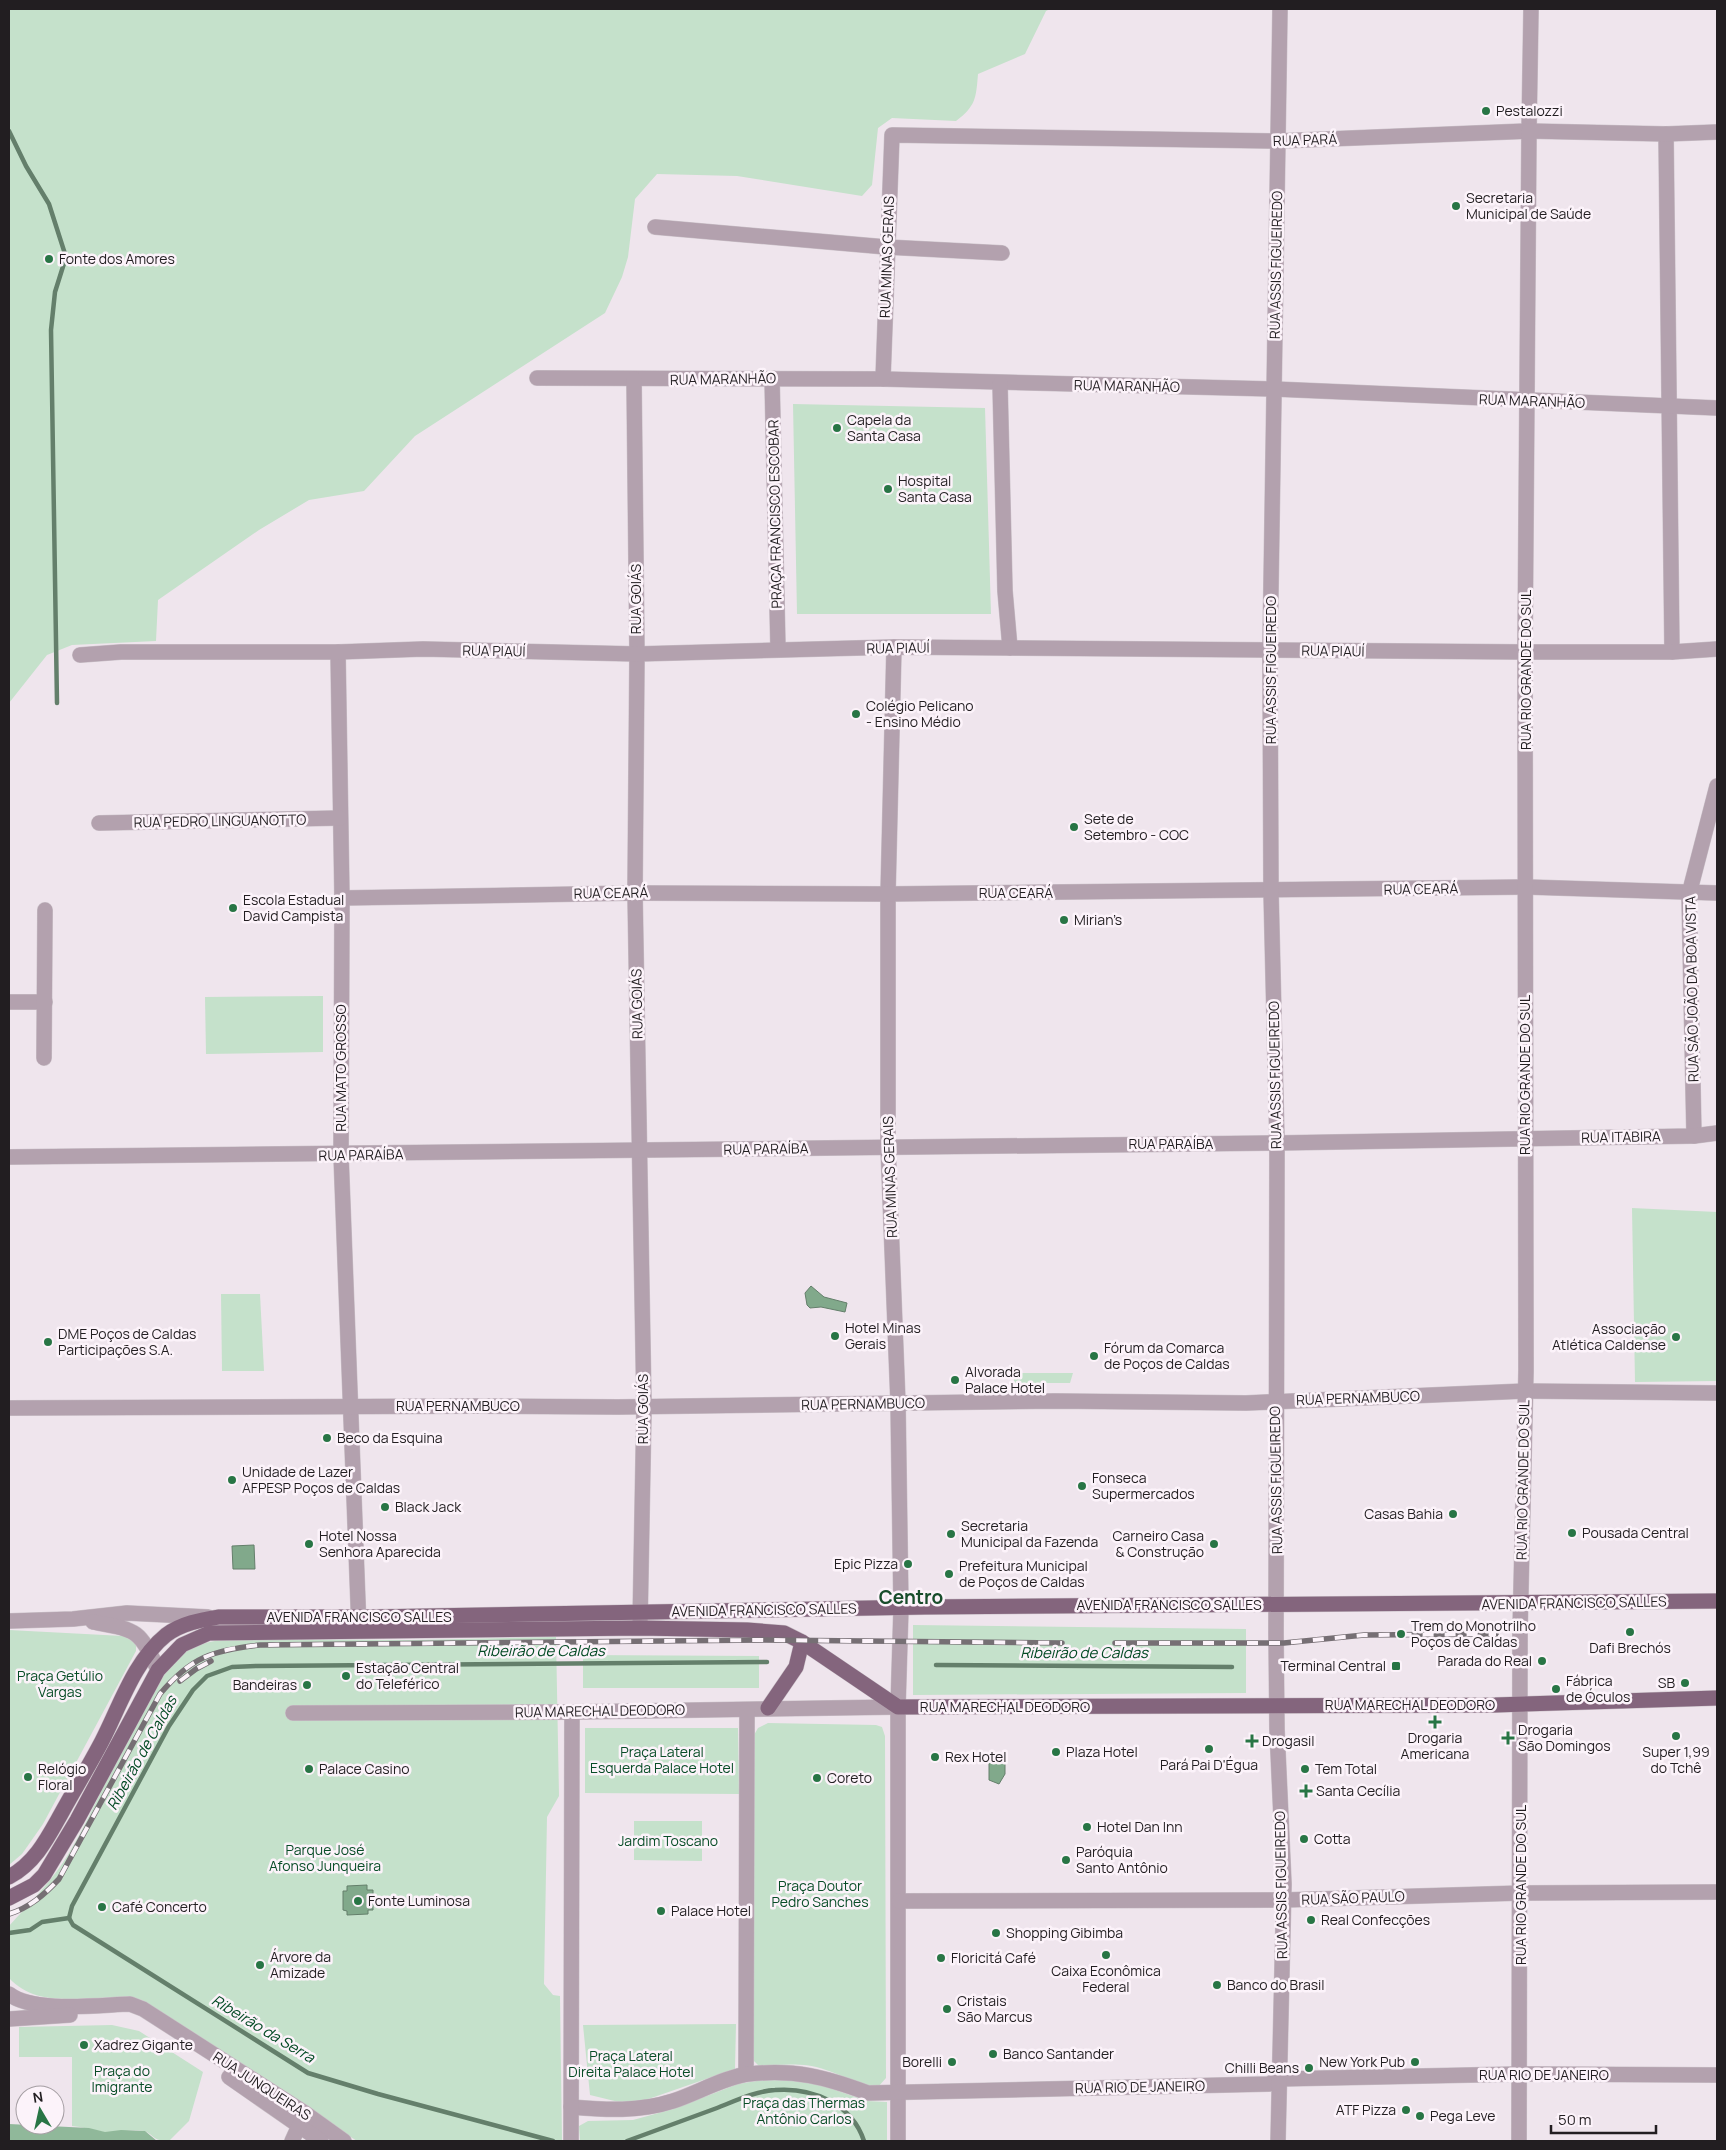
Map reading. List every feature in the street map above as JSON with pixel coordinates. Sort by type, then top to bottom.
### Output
[{"type":"main road","name":"AVENIDA FRANCISCO SALLES","points":[[9,1898],[34,1885],[44,1875],[74,1826],[158,1670],[182,1645],[209,1633],[640,1612],[1277,1604],[1717,1602]]},
{"type":"main road","name":"AVENIDA FRANCISCO SALLES","points":[[9,1877],[35,1857],[46,1840],[101,1743],[136,1673],[150,1653],[176,1629],[199,1620],[220,1617],[359,1625],[640,1628],[784,1633],[802,1642],[898,1707]]},
{"type":"main road","points":[[768,1708],[796,1667],[802,1642]]},
{"type":"main road","name":"RUA MARECHAL DEODORO","points":[[898,1707],[1520,1705],[1717,1698]]},
{"type":"street","name":"RUA ASSIS FIGUEIREDO","points":[[1278,2141],[1284,1900],[1276,1634],[1277,1143],[1271,891],[1270,650],[1280,9]]},
{"type":"street","name":"RUA RIO GRANDE DO SUL","points":[[1519,2141],[1521,1893],[1520,1604],[1525,1391],[1524,1140],[1527,887],[1525,652],[1531,9]]},
{"type":"street","name":"RUA PARÁ","points":[[892,135],[1278,141],[1529,131],[1666,134],[1717,132]]},
{"type":"street","points":[[1666,134],[1672,652]]},
{"type":"street","name":"RUA MINAS GERAIS","points":[[883,379],[886,247],[892,135]]},
{"type":"street","points":[[655,227],[886,247],[1002,253]]},
{"type":"street","name":"RUA MARANHÃO","points":[[537,378],[634,380],[883,379],[1000,384],[1274,388],[1527,401],[1717,408]]},
{"type":"street","name":"PRAÇA FRANCISCO ESCOBAR","points":[[772,378],[778,649]]},
{"type":"street","name":"RUA GOIÁS","points":[[634,380],[637,654],[634,893],[644,1407],[640,1628]]},
{"type":"street","points":[[1000,384],[1005,591],[1010,648]]},
{"type":"street","name":"RUA MINAS GERAIS","points":[[894,647],[888,894],[888,1146],[898,1403],[901,1608],[898,1707]]},
{"type":"street","name":"RUA PIAUÍ","points":[[80,655],[121,652],[338,652],[423,649],[637,654],[894,647],[1525,652],[1672,652],[1717,649]]},
{"type":"street","name":"RUA MATO GROSSO","points":[[338,652],[342,898],[341,1155],[359,1625]]},
{"type":"street","name":"RUA SÃO JOÃO DA BOA VISTA","points":[[1694,1136],[1689,894],[1717,786]]},
{"type":"street","name":"RUA PEDRO LINGUANOTTO","points":[[99,823],[340,818]]},
{"type":"street","name":"RUA CEARÁ","points":[[342,898],[634,893],[888,894],[1527,887],[1689,894],[1717,893]]},
{"type":"street","points":[[44,1058],[45,910]]},
{"type":"street","points":[[9,1002],[45,1002]]},
{"type":"street","name":"RUA ITABIRA","points":[[1524,1140],[1694,1136],[1717,1133]]},
{"type":"street","name":"RUA PARAÍBA","points":[[9,1157],[341,1155],[888,1146],[1524,1140]]},
{"type":"street","name":"RUA PERNAMBUCO","points":[[9,1408],[644,1407],[1055,1401],[1275,1402],[1525,1391],[1717,1393]]},
{"type":"street","points":[[9,1621],[73,1619],[127,1613],[220,1617]]},
{"type":"street","points":[[73,1619],[126,1628],[138,1634],[158,1670]]},
{"type":"street","points":[[898,1707],[898,2141]]},
{"type":"street","name":"RUA MARECHAL DEODORO","points":[[293,1713],[572,1712],[898,1707]]},
{"type":"street","points":[[746,2074],[747,1710]]},
{"type":"street","points":[[570,2134],[572,1712]]},
{"type":"street","name":"RUA SÃO PAULO","points":[[899,1901],[1284,1900],[1521,1893],[1717,1892]]},
{"type":"street","name":"RUA JUNQUEIRAS","points":[[9,1994],[17,2001],[38,2005],[130,2004],[143,2009],[302,2119],[321,2141]]},
{"type":"street","name":"RUA JUNQUEIRAS","points":[[9,2019],[128,2014],[138,2018],[302,2119],[344,2141]]},
{"type":"street","name":"RUA RIO DE JANEIRO","points":[[571,2107],[619,2111],[644,2109],[672,2102],[746,2074],[781,2072],[808,2073],[868,2093],[1269,2084],[1279,2079],[1519,2074],[1717,2075]]},
{"type":"street","points":[[292,2141],[302,2119]]},
{"type":"green space","points":[[9,9],[1050,9],[1046,11],[1025,54],[978,74],[974,101],[968,111],[956,121],[892,118],[878,128],[872,185],[862,196],[737,176],[657,174],[635,199],[628,257],[622,277],[605,313],[415,436],[364,491],[309,500],[259,530],[158,600],[156,641],[72,645],[47,655],[9,703]]},
{"type":"green space","points":[[793,404],[985,408],[991,614],[797,614]]},
{"type":"green space","points":[[323,996],[323,1052],[206,1054],[205,997]]},
{"type":"green space","name":"Associação Atlética Caldense","points":[[1632,1208],[1717,1212],[1717,1381],[1635,1382]]},
{"type":"green space","points":[[221,1294],[260,1294],[264,1371],[222,1371]]},
{"type":"green space","points":[[1014,1373],[1073,1373],[1070,1383],[1014,1383]]},
{"type":"green space","points":[[913,1625],[1246,1629],[1246,1693],[913,1695]]},
{"type":"green space","name":"Praça Getúlio Vargas","points":[[9,1630],[123,1636],[136,1643],[136,1651],[43,1824],[22,1854],[9,1865]]},
{"type":"green space","name":"Parque José Afonso Junqueira","points":[[556,1637],[559,1796],[547,1817],[544,1984],[553,1995],[560,1996],[562,2141],[357,2141],[142,2000],[125,1998],[55,1999],[38,1996],[23,1989],[9,1978],[9,1926],[41,1891],[63,1863],[91,1813],[141,1711],[169,1668],[185,1652],[203,1644],[229,1639],[411,1640]]},
{"type":"green space","points":[[583,1655],[759,1656],[759,1688],[583,1688]]},
{"type":"green space","name":"Praça Doutor Pedro Sanches","points":[[768,1723],[876,1725],[882,1727],[885,1736],[886,2078],[878,2087],[857,2083],[818,2067],[793,2065],[759,2066],[753,2060],[754,1735],[758,1728]]},
{"type":"green space","name":"Praça Lateral Esquerda Palace Hotel","points":[[585,1728],[738,1728],[739,1794],[585,1793]]},
{"type":"green space","name":"Jardim Toscano","points":[[634,1821],[702,1821],[702,1861],[634,1860]]},
{"type":"green space","name":"Praça Lateral Direita Palace Hotel","points":[[736,2024],[735,2069],[631,2105],[590,2095],[583,2025]]},
{"type":"green space","name":"Praça do Imigrante","points":[[112,2025],[139,2031],[203,2072],[189,2121],[169,2141],[157,2139],[144,2131],[103,2132],[72,2126],[72,2057],[19,2057],[19,2027]]},
{"type":"green space","name":"Praça das Thermas Antônio Carlos","points":[[768,2079],[804,2079],[867,2101],[887,2102],[887,2141],[580,2141],[579,2126],[588,2121],[633,2120],[673,2109],[738,2084]]},
{"type":"shaded area","points":[[811,1286],[824,1297],[847,1303],[845,1312],[821,1307],[810,1308],[807,1305],[805,1293]]},
{"type":"shaded area","points":[[254,1545],[255,1569],[233,1569],[232,1546]]},
{"type":"shaded area","points":[[1005,1762],[1005,1774],[999,1784],[989,1780],[989,1763]]},
{"type":"shaded area","points":[[367,1885],[367,1890],[373,1890],[373,1910],[368,1910],[368,1914],[347,1915],[347,1911],[343,1910],[343,1891],[347,1891],[347,1886]]},
{"type":"shaded area","points":[[9,2124],[15,2124],[15,2135],[65,2135],[65,2127],[89,2128],[105,2132],[121,2130],[145,2131],[157,2141],[9,2141]]},
{"type":"waterway","points":[[9,131],[26,166],[49,204],[66,257],[55,292],[51,330],[57,703]]},
{"type":"waterway","name":"Ribeirão de Caldas","points":[[69,1918],[72,1906],[169,1726],[193,1690],[207,1676],[232,1667],[257,1666],[767,1662]]},
{"type":"waterway","name":"Ribeirão de Caldas","points":[[936,1665],[1232,1667]]},
{"type":"waterway","name":"Ribeirão da Serra","points":[[69,1918],[73,1925],[308,2073],[378,2094],[553,2141]]},
{"type":"waterway","points":[[9,1933],[30,1930],[42,1922],[69,1918]]},
{"type":"waterway","name":"Ribeirão da Serra","points":[[627,2141],[753,2094],[775,2090],[803,2092],[829,2100],[850,2117],[864,2141]]},
{"type":"railway","points":[[1115,1643],[1284,1643],[1364,1635],[1496,1634]]},
{"type":"railway","points":[[9,1914],[36,1900],[59,1879],[160,1694],[182,1671],[216,1653],[260,1645],[763,1640],[1062,1643]]},
{"type":"railway","points":[[180,1681],[211,1661]]},
{"type":"place","name":"Pestalozzi","points":[[1486,111]]},
{"type":"place","name":"Secretaria Municipal de Saúde","points":[[1456,206]]},
{"type":"place","name":"Fonte dos Amores","points":[[49,259]]},
{"type":"place","name":"Capela da Santa Casa","points":[[837,428]]},
{"type":"place","name":"Hospital Santa Casa","points":[[888,489]]},
{"type":"place","name":"Colégio Pelicano - Ensino Médio","points":[[856,714]]},
{"type":"place","name":"Sete de Setembro - COC","points":[[1074,827]]},
{"type":"place","name":"Escola Estadual David Campista","points":[[233,908]]},
{"type":"place","name":"Mirian’s","points":[[1064,920]]},
{"type":"place","name":"Hotel Minas Gerais","points":[[835,1336]]},
{"type":"place","name":"Associação Atlética Caldense","points":[[1676,1337]]},
{"type":"place","name":"DME Poços de Caldas Participações S.A.","points":[[48,1342]]},
{"type":"place","name":"Fórum da Comarca de Poços de Caldas","points":[[1094,1356]]},
{"type":"place","name":"Alvorada Palace Hotel","points":[[955,1380]]},
{"type":"place","name":"Beco da Esquina","points":[[327,1438]]},
{"type":"place","name":"Unidade de Lazer AFPESP Poços de Caldas","points":[[232,1480]]},
{"type":"place","name":"Fonseca Supermercados","points":[[1082,1486]]},
{"type":"place","name":"Black Jack","points":[[385,1507]]},
{"type":"place","name":"Casas Bahia","points":[[1453,1514]]},
{"type":"place","name":"Pousada Central","points":[[1572,1533]]},
{"type":"place","name":"Secretaria Municipal da Fazenda","points":[[951,1534]]},
{"type":"place","name":"Hotel Nossa Senhora Aparecida","points":[[309,1544]]},
{"type":"place","name":"Carneiro Casa & Construção","points":[[1214,1544]]},
{"type":"place","name":"Epic Pizza","points":[[908,1564]]},
{"type":"place","name":"Prefeitura Municipal de Poços de Caldas","points":[[949,1574]]},
{"type":"place","name":"Dafi Brechós","points":[[1630,1632]]},
{"type":"place","name":"Trem do Monotrilho Poços de Caldas","points":[[1401,1634]]},
{"type":"place","name":"Parada do Real","points":[[1542,1661]]},
{"type":"place","name":"Terminal Central","points":[[1396,1666]]},
{"type":"place","name":"Estação Central do Teleférico","points":[[346,1676]]},
{"type":"place","name":"SB","points":[[1685,1683]]},
{"type":"place","name":"Bandeiras","points":[[307,1685]]},
{"type":"place","name":"Fábrica de Óculos","points":[[1556,1689]]},
{"type":"place","name":"Drogaria Americana","points":[[1435,1722]]},
{"type":"place","name":"Super 1,99 do Tchê","points":[[1676,1736]]},
{"type":"place","name":"Drogaria São Domingos","points":[[1508,1738]]},
{"type":"place","name":"Drogasil","points":[[1252,1741]]},
{"type":"place","name":"Pará Pai D'Égua","points":[[1209,1749]]},
{"type":"place","name":"Plaza Hotel","points":[[1056,1752]]},
{"type":"place","name":"Rex Hotel","points":[[935,1757]]},
{"type":"place","name":"Palace Casino","points":[[309,1769]]},
{"type":"place","name":"Tem Total","points":[[1305,1769]]},
{"type":"place","name":"Relógio Floral","points":[[28,1777]]},
{"type":"place","name":"Coreto","points":[[817,1778]]},
{"type":"place","name":"Santa Cecília","points":[[1306,1791]]},
{"type":"place","name":"Hotel Dan Inn","points":[[1087,1827]]},
{"type":"place","name":"Cotta","points":[[1304,1839]]},
{"type":"place","name":"Paróquia Santo Antônio","points":[[1066,1860]]},
{"type":"place","name":"Fonte Luminosa","points":[[358,1901]]},
{"type":"place","name":"Café Concerto","points":[[102,1907]]},
{"type":"place","name":"Palace Hotel","points":[[661,1911]]},
{"type":"place","name":"Real Confecçōes","points":[[1311,1920]]},
{"type":"place","name":"Shopping Gibimba","points":[[996,1933]]},
{"type":"place","name":"Caixa Econômica Federal","points":[[1106,1955]]},
{"type":"place","name":"Floricitá Café","points":[[941,1958]]},
{"type":"place","name":"Árvore da Amizade","points":[[260,1965]]},
{"type":"place","name":"Banco do Brasil","points":[[1217,1985]]},
{"type":"place","name":"Cristais São Marcus","points":[[947,2009]]},
{"type":"place","name":"Xadrez Gigante","points":[[84,2045]]},
{"type":"place","name":"Banco Santander","points":[[993,2054]]},
{"type":"place","name":"Borelli","points":[[952,2062]]},
{"type":"place","name":"New York Pub","points":[[1415,2062]]},
{"type":"place","name":"Chilli Beans","points":[[1309,2068]]},
{"type":"place","name":"ATF Pizza","points":[[1406,2110]]},
{"type":"place","name":"Pega Leve","points":[[1420,2116]]},
{"type":"district","name":"Centro","points":[[911,1597]]}]
